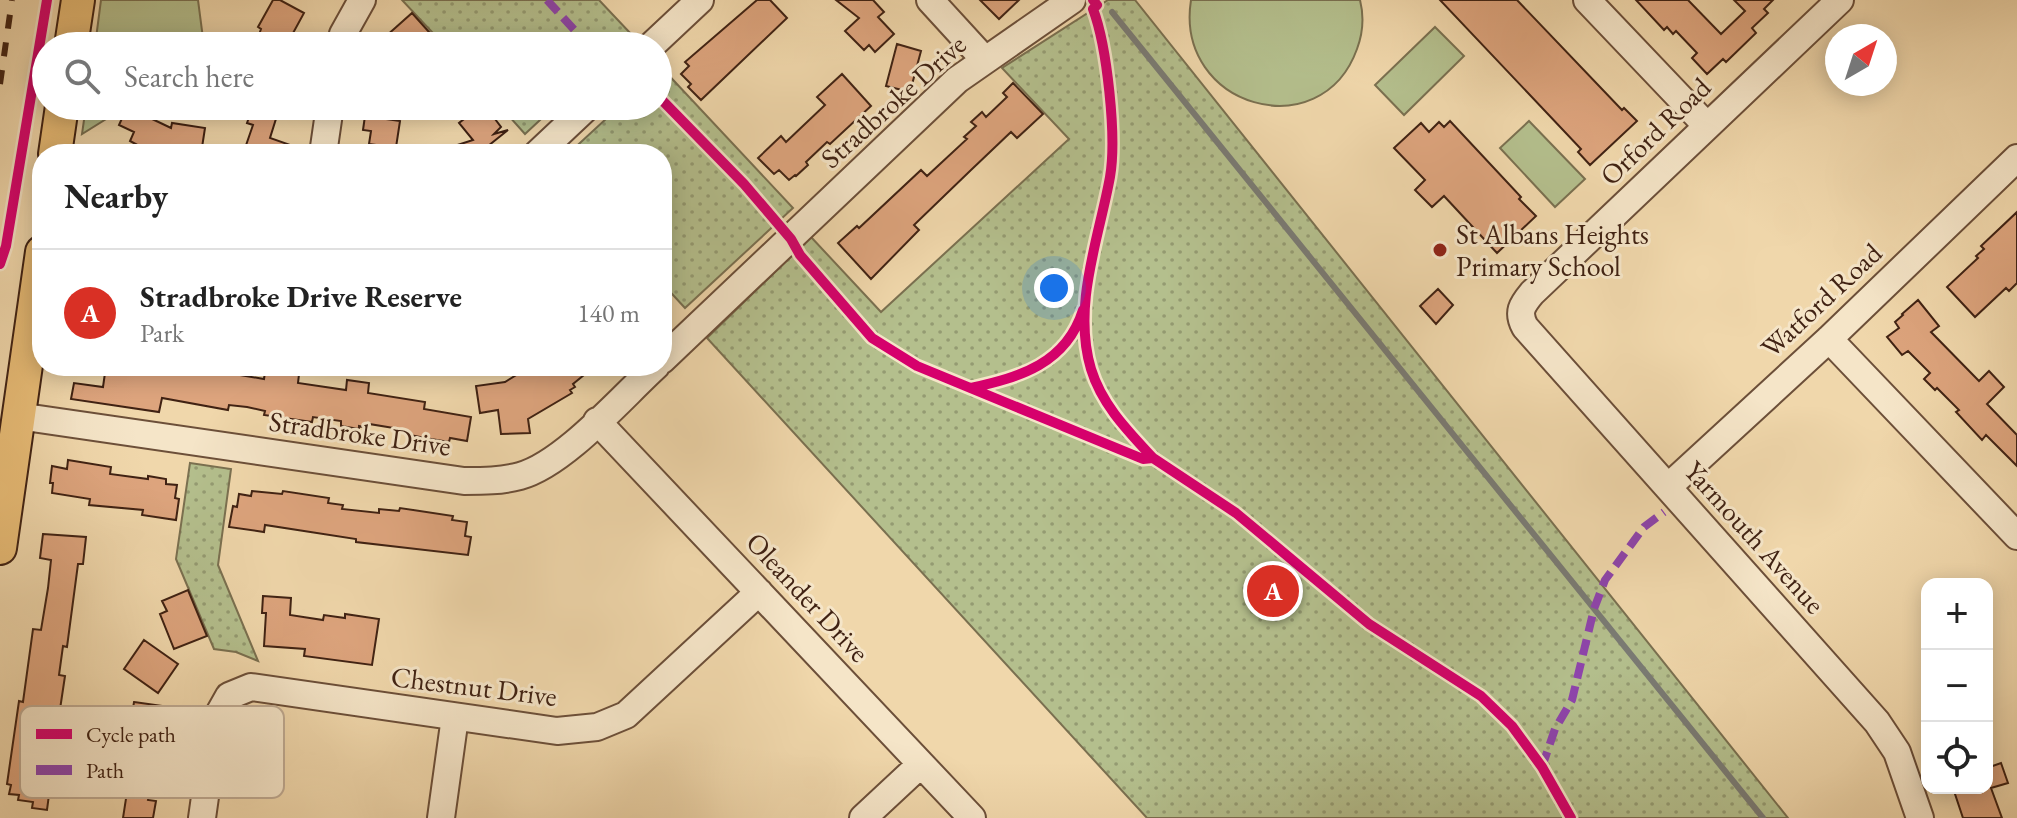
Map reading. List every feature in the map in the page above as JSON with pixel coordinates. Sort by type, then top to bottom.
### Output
[{"type":"main road","points":[[73,32],[78,0]]},
{"type":"main road","points":[[56,144],[60,120]]},
{"type":"main road","points":[[0,548],[32,320]]},
{"type":"street","points":[[344,32],[362,0]]},
{"type":"street","points":[[666,32],[700,0]]},
{"type":"street","points":[[930,0],[984,59]]},
{"type":"street","name":"Stradbroke Drive","points":[[672,350],[935,100],[984,59],[1072,0]]},
{"type":"street","points":[[1587,0],[1707,126]]},
{"type":"street","name":"Orford Road","points":[[1520,313],[1522,305],[1532,293],[1840,0]]},
{"type":"street","points":[[324,144],[328,120]]},
{"type":"street","points":[[548,144],[573,120]]},
{"type":"street","name":"Watford Road","points":[[1668,487],[1829,339],[2017,158]]},
{"type":"street","name":"Yarmouth Avenue","points":[[1520,313],[1525,327],[1888,736],[1905,769],[1920,818]]},
{"type":"street","points":[[1829,339],[2017,536]]},
{"type":"street","name":"Stradbroke Drive","points":[[18,416],[464,481],[494,481],[521,476],[552,461],[645,376]]},
{"type":"street","name":"Oleander Drive","points":[[597,421],[972,818]]},
{"type":"street","name":"Chestnut Drive","points":[[223,706],[229,696],[251,687],[557,731],[597,727],[626,715],[652,694],[759,592]]},
{"type":"street","points":[[441,818],[455,717]]},
{"type":"street","points":[[863,818],[921,764]]},
{"type":"street","name":"Chestnut Drive","points":[[202,818],[205,798]]},
{"type":"green space","points":[[101,0],[198,0],[202,32],[97,32]]},
{"type":"green space","points":[[402,0],[599,0],[629,32],[432,32]]},
{"type":"green space","points":[[1108,0],[1135,0],[1788,818],[1147,818],[707,338],[811,237],[881,312],[1069,139],[1002,68]]},
{"type":"green space","points":[[1191,0],[1360,0],[1361,37],[1339,80],[1313,99],[1284,106],[1254,102],[1227,89],[1205,67],[1192,37]]},
{"type":"green space","points":[[1435,27],[1464,56],[1404,115],[1375,85]]},
{"type":"green space","points":[[672,79],[793,208],[685,308],[672,294],[672,144],[579,144],[605,120],[672,120]]},
{"type":"green space","points":[[84,120],[104,120],[82,134]]},
{"type":"green space","points":[[512,120],[540,120],[525,134]]},
{"type":"green space","points":[[1529,121],[1585,179],[1555,207],[1500,148]]},
{"type":"green space","points":[[190,463],[231,469],[218,565],[258,661],[236,652],[214,649],[176,559]]},
{"type":"building","points":[[273,0],[280,0],[304,13],[294,32],[260,32],[258,27]]},
{"type":"building","points":[[757,0],[770,0],[787,18],[701,100],[681,74],[689,66],[685,62]]},
{"type":"building","points":[[836,0],[873,0],[884,12],[878,17],[894,34],[875,52],[869,45],[864,50],[845,31],[859,18]]},
{"type":"building","points":[[980,0],[1019,0],[999,19]]},
{"type":"building","points":[[1440,0],[1517,0],[1622,110],[1624,108],[1637,121],[1590,165],[1578,152],[1581,149]]},
{"type":"building","points":[[1636,0],[1688,0],[1721,34],[1745,11],[1734,0],[1773,0],[1764,9],[1768,13],[1752,28],[1756,33],[1726,62],[1723,59],[1707,74],[1692,58],[1697,53],[1676,31],[1673,34],[1667,27],[1664,30]]},
{"type":"building","points":[[412,13],[429,32],[391,32]]},
{"type":"building","points":[[897,44],[921,51],[910,92],[886,86]]},
{"type":"building","points":[[842,74],[871,106],[830,144],[827,142],[796,176],[789,180],[779,170],[774,174],[758,158],[781,136],[786,142],[825,105],[817,97]]},
{"type":"building","points":[[1013,83],[1043,114],[1017,138],[1011,132],[971,170],[914,225],[919,230],[871,279],[838,243],[857,226],[859,228],[921,170],[927,176],[967,139],[964,137],[976,126],[971,122],[982,112],[986,117],[1007,97],[1003,93]]},
{"type":"building","points":[[121,120],[154,120],[171,128],[172,123],[205,128],[203,144],[136,144],[130,141],[134,132],[119,125]]},
{"type":"building","points":[[248,120],[276,120],[270,138],[287,144],[246,144],[253,125],[247,123]]},
{"type":"building","points":[[364,120],[400,121],[397,144],[369,144],[371,131],[363,130]]},
{"type":"building","points":[[463,120],[496,120],[501,127],[494,134],[508,130],[490,144],[461,144],[473,140],[459,123]]},
{"type":"building","points":[[1450,121],[1536,216],[1497,253],[1444,196],[1432,207],[1415,190],[1425,180],[1394,148],[1421,123],[1429,132],[1439,122],[1444,127]]},
{"type":"building","points":[[2017,212],[2017,283],[2009,291],[2006,288],[1975,317],[1947,287],[1978,258],[1976,256],[1984,249],[1981,246]]},
{"type":"building","points":[[1438,289],[1453,305],[1436,324],[1420,306]]},
{"type":"building","points":[[1918,300],[1939,326],[1931,332],[1979,381],[1989,371],[2004,387],[1987,404],[2017,435],[2017,466],[1986,435],[1982,440],[1956,412],[1959,410],[1924,379],[1930,373],[1908,351],[1902,355],[1887,337],[1899,328],[1895,322]]},
{"type":"building","points":[[105,376],[246,376],[264,379],[264,376],[299,376],[298,383],[346,390],[347,380],[369,383],[368,393],[425,402],[424,409],[471,417],[467,441],[450,438],[449,442],[369,424],[368,428],[359,426],[359,429],[341,426],[341,421],[313,417],[312,422],[264,415],[265,411],[247,407],[229,405],[228,410],[162,398],[159,412],[71,399],[74,383],[103,387]]},
{"type":"building","points":[[515,376],[583,376],[573,384],[572,393],[528,419],[530,433],[501,434],[498,410],[480,413],[476,386],[505,382]]},
{"type":"building","points":[[68,460],[111,467],[110,474],[148,479],[148,476],[166,479],[166,484],[177,485],[176,520],[142,515],[143,510],[89,505],[90,499],[52,493],[52,466],[67,469]]},
{"type":"building","points":[[252,491],[282,494],[283,491],[329,498],[328,503],[343,505],[342,509],[379,513],[379,509],[399,511],[400,508],[453,516],[452,520],[467,522],[465,536],[471,537],[468,555],[356,542],[356,539],[265,525],[264,532],[229,527],[239,494],[251,496]]},
{"type":"building","points":[[43,534],[86,537],[83,564],[78,564],[67,647],[63,646],[59,675],[65,676],[60,706],[20,706],[20,798],[49,798],[47,810],[32,808],[33,802],[18,800],[19,795],[9,794],[11,785],[7,784],[19,701],[23,702],[33,629],[41,630],[48,588],[51,560],[40,558]]},
{"type":"building","points":[[188,590],[207,636],[174,649],[160,614],[167,611],[162,601]]},
{"type":"building","points":[[263,596],[291,598],[290,615],[323,620],[324,615],[345,618],[345,614],[379,619],[372,665],[304,656],[305,649],[264,646],[266,613],[262,613]]},
{"type":"building","points":[[144,640],[178,664],[158,693],[124,669]]},
{"type":"building","points":[[134,702],[163,706],[133,706]]},
{"type":"building","points":[[2001,763],[2008,783],[1993,787],[1993,766]]},
{"type":"building","points":[[1993,793],[2002,818],[1963,818],[1955,794]]},
{"type":"building","points":[[126,798],[156,801],[153,818],[123,818]]},
{"type":"waterway","points":[[1112,12],[1763,818]]},
{"type":"railway","points":[[0,84],[12,0]]},
{"type":"marked path","points":[[547,0],[576,32]]},
{"type":"marked path","points":[[1542,767],[1555,729],[1572,700],[1594,609],[1605,580],[1644,527],[1664,512]]},
{"type":"cycle path","points":[[42,32],[47,0]]},
{"type":"cycle path","points":[[1093,0],[1097,5],[1093,9],[1103,45],[1109,92],[1112,160],[1089,272],[1084,321],[1086,345],[1091,369],[1102,394],[1117,417],[1153,458]]},
{"type":"cycle path","points":[[0,264],[6,246],[32,90]]},
{"type":"cycle path","points":[[672,110],[744,184],[872,338],[917,366],[1143,459],[1153,458],[1236,513],[1369,624],[1481,696],[1512,726],[1542,767],[1571,818]]},
{"type":"cycle path","points":[[971,388],[1023,373],[1053,356],[1075,328],[1083,310]]},
{"type":"place","name":"St Albans Heights Primary School","points":[[1440,250]]},
{"type":"place","name":"Stradbroke Drive Reserve","points":[[1273,591]]}]
